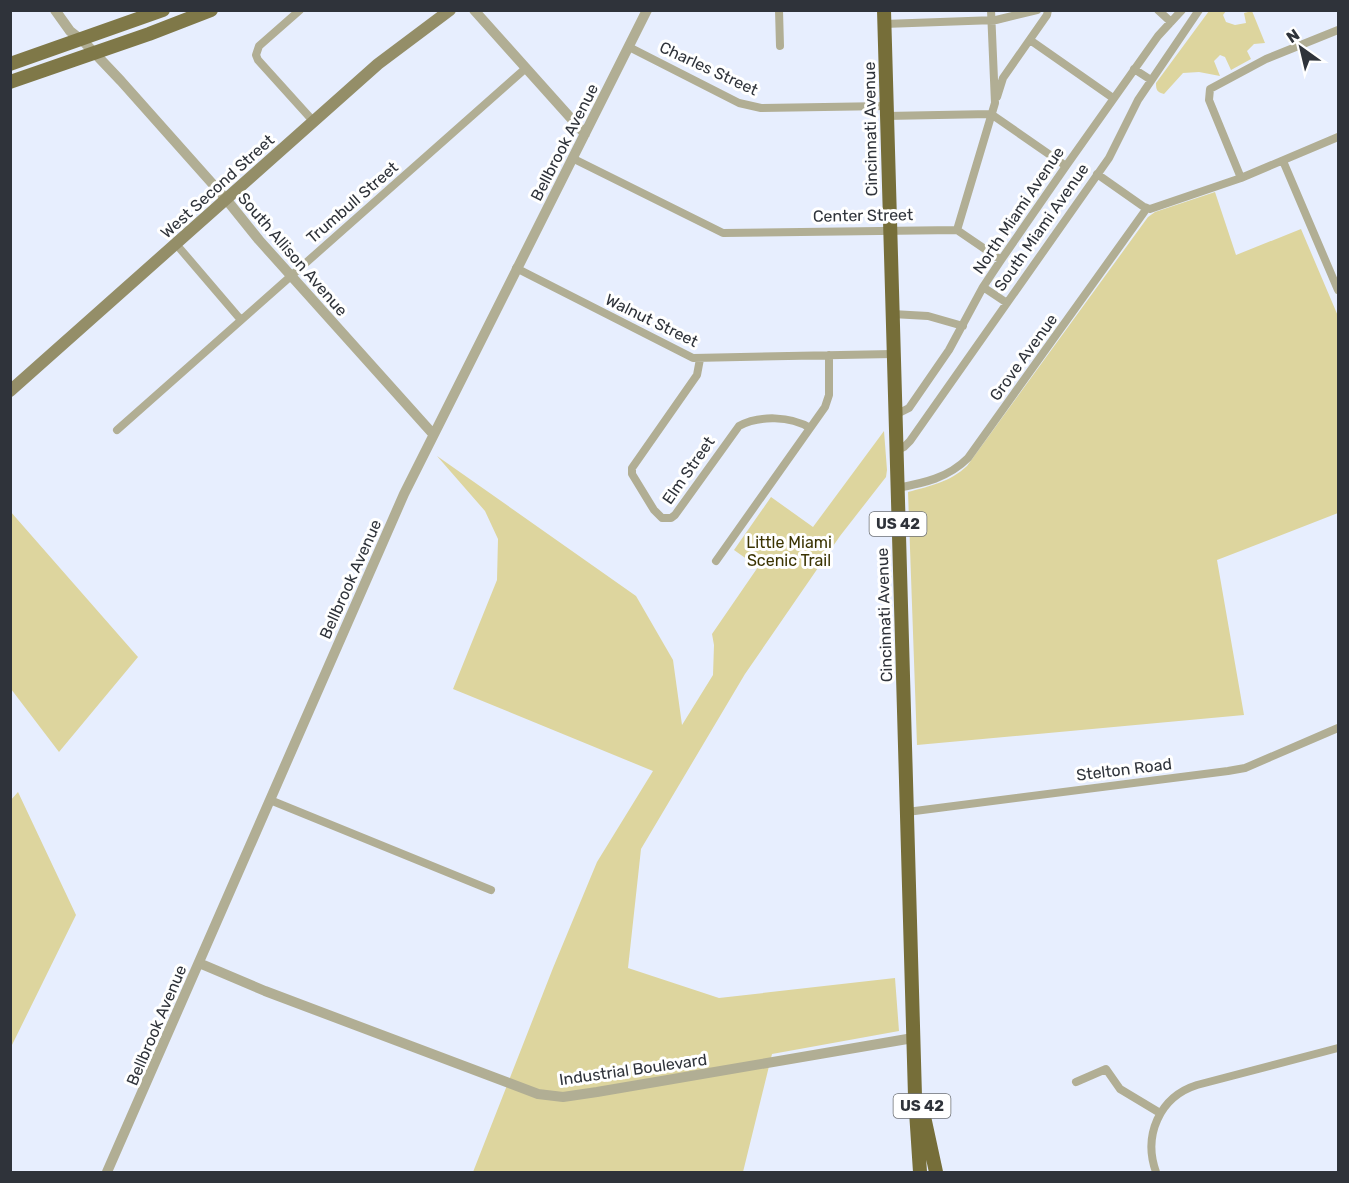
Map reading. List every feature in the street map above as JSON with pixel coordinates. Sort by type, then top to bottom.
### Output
[{"type":"highway","name":"Cincinnati Avenue","points":[[884,17],[913,1038],[920,1173]]},
{"type":"highway","name":"Cincinnati Avenue","points":[[913,1038],[921,1101],[936,1173]]},
{"type":"main road","points":[[10,64],[163,10]]},
{"type":"main road","points":[[10,82],[211,10]]},
{"type":"main road","name":"West Second Street","points":[[10,391],[381,62],[450,10]]},
{"type":"street","name":"South Allison Avenue","points":[[55,10],[70,31],[82,40],[226,199],[291,276],[433,434]]},
{"type":"street","points":[[300,10],[260,46],[256,55],[314,122]]},
{"type":"street","points":[[474,10],[585,134]]},
{"type":"street","name":"Bellbrook Avenue","points":[[107,1173],[404,494],[647,10]]},
{"type":"street","points":[[779,10],[780,46]]},
{"type":"street","points":[[991,10],[995,103]]},
{"type":"street","points":[[884,17],[993,20],[1037,10]]},
{"type":"street","points":[[1001,260],[957,230],[1003,78],[1047,15],[1048,10]]},
{"type":"street","points":[[1158,10],[1171,22]]},
{"type":"street","name":"North Miami Avenue","points":[[895,415],[909,408],[949,350],[983,287],[1001,260],[1113,98],[1158,36],[1182,10]]},
{"type":"street","name":"South Miami Avenue","points":[[896,451],[910,441],[1109,158],[1130,115],[1151,80],[1199,10]]},
{"type":"street","points":[[1241,178],[1209,100],[1210,89],[1266,59],[1338,30]]},
{"type":"street","points":[[1030,39],[1113,98]]},
{"type":"street","name":"Charles Street","points":[[629,46],[750,107],[992,114]]},
{"type":"street","name":"Trumbull Street","points":[[117,430],[526,68]]},
{"type":"street","points":[[1134,69],[1151,80]]},
{"type":"street","points":[[992,114],[1066,166]]},
{"type":"street","points":[[1097,174],[1147,208],[1241,178],[1338,137]]},
{"type":"street","name":"Center Street","points":[[572,158],[723,232],[957,230]]},
{"type":"street","points":[[1284,161],[1338,290]]},
{"type":"street","name":"Grove Avenue","points":[[897,488],[940,477],[955,470],[968,458],[1147,208]]},
{"type":"street","points":[[176,244],[241,320]]},
{"type":"street","name":"Walnut Street","points":[[516,268],[688,357],[700,359],[893,354]]},
{"type":"street","points":[[983,287],[1007,303]]},
{"type":"street","points":[[892,314],[928,316],[963,326]]},
{"type":"street","points":[[716,561],[828,400],[829,355]]},
{"type":"street","name":"Elm Street","points":[[700,359],[697,375],[632,468],[632,474],[650,504],[662,518],[671,518],[675,515],[739,426],[752,420],[778,419],[798,422],[810,428]]},
{"type":"street","name":"Stelton Road","points":[[907,812],[1245,768],[1338,728]]},
{"type":"street","points":[[270,800],[491,890]]},
{"type":"street","name":"Industrial Boulevard","points":[[199,963],[265,991],[538,1094],[563,1097],[913,1038]]},
{"type":"street","points":[[1156,1173],[1151,1155],[1153,1128],[1160,1113],[1174,1097],[1191,1087],[1338,1048]]},
{"type":"street","points":[[1076,1082],[1106,1069],[1120,1089],[1160,1113]]},
{"type":"green space","points":[[1209,11],[1226,11],[1223,15],[1226,22],[1235,25],[1246,23],[1244,13],[1252,11],[1265,43],[1254,44],[1247,51],[1251,59],[1231,70],[1225,57],[1220,55],[1214,61],[1220,76],[1199,72],[1183,73],[1164,94],[1160,92],[1156,83]]},
{"type":"green space","points":[[1215,192],[1236,255],[1301,229],[1338,316],[1338,513],[1217,560],[1244,715],[917,745],[908,492],[947,480],[967,466],[1148,217],[1155,212]]},
{"type":"green space","name":"Little Miami Scenic Trail","points":[[884,431],[886,477],[840,536],[745,674],[641,849],[628,968],[719,998],[895,978],[899,1031],[772,1054],[743,1172],[473,1172],[597,862],[653,771],[453,689],[497,580],[498,539],[485,511],[437,456],[636,596],[673,660],[682,725],[713,675],[712,634],[758,567],[734,550],[771,497],[813,527]]},
{"type":"green space","points":[[10,511],[138,657],[59,752],[11,689]]},
{"type":"green space","points":[[18,792],[76,915],[11,1047],[10,801]]}]
